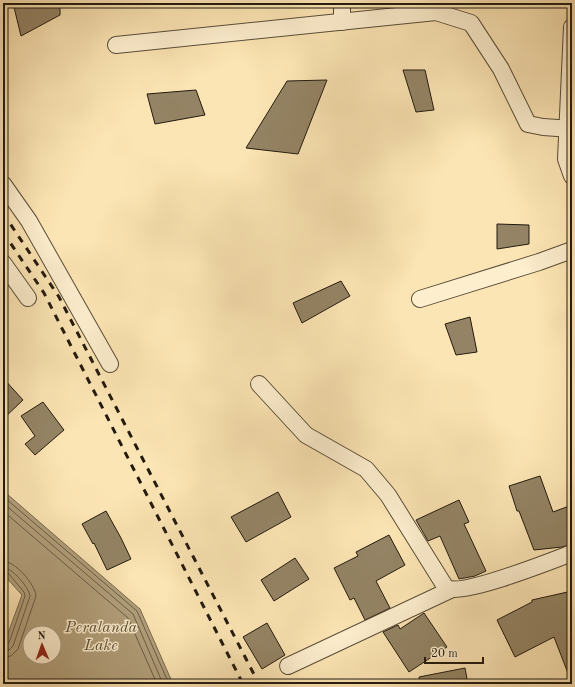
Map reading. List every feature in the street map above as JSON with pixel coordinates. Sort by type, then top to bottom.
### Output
[{"type":"street","points":[[342,3],[342,22]]},
{"type":"street","points":[[116,45],[436,12],[471,23],[501,69],[528,124],[569,129]]},
{"type":"street","points":[[572,27],[569,129],[566,159],[572,176]]},
{"type":"street","points":[[3,184],[29,221],[110,364]]},
{"type":"street","points":[[420,299],[572,250]]},
{"type":"street","points":[[3,263],[28,298]]},
{"type":"street","points":[[259,384],[306,435],[366,469],[388,495],[446,588],[450,590]]},
{"type":"street","points":[[288,666],[450,590],[466,588],[511,576],[572,553]]},
{"type":"water","name":"Peralanda Lake","points":[[3,493],[7,494],[140,609],[173,684],[3,684],[3,647],[22,595],[3,574]]},
{"type":"building","points":[[13,3],[60,3],[60,15],[21,36]]},
{"type":"building","points":[[403,70],[425,70],[434,110],[416,112]]},
{"type":"building","points":[[327,80],[298,154],[246,148],[287,81]]},
{"type":"building","points":[[196,90],[205,115],[155,124],[147,94]]},
{"type":"building","points":[[497,224],[529,225],[529,244],[497,249]]},
{"type":"building","points":[[341,281],[350,296],[302,323],[293,303]]},
{"type":"building","points":[[470,317],[477,352],[456,355],[445,324]]},
{"type":"building","points":[[3,378],[23,400],[3,419]]},
{"type":"building","points":[[43,402],[64,430],[35,455],[25,444],[35,436],[21,416]]},
{"type":"building","points":[[540,476],[553,512],[572,505],[572,544],[562,547],[534,550],[519,511],[517,511],[509,486]]},
{"type":"building","points":[[278,492],[291,517],[246,542],[231,517]]},
{"type":"building","points":[[459,500],[469,522],[464,524],[486,571],[475,576],[459,579],[440,536],[428,541],[416,520]]},
{"type":"building","points":[[106,511],[131,559],[107,570],[94,543],[93,544],[82,524]]},
{"type":"building","points":[[389,535],[405,565],[376,581],[390,608],[365,620],[354,598],[350,600],[334,568],[358,556],[356,552]]},
{"type":"building","points":[[295,558],[309,579],[274,601],[261,580]]},
{"type":"building","points":[[572,591],[571,681],[554,637],[515,657],[497,620],[532,602],[532,600]]},
{"type":"building","points":[[424,613],[447,647],[409,672],[383,632],[398,625],[400,629]]},
{"type":"building","points":[[267,623],[285,655],[262,669],[243,637]]},
{"type":"building","points":[[465,668],[468,684],[420,684],[419,677]]},
{"type":"railway","points":[[3,213],[59,297],[259,684]]},
{"type":"railway","points":[[3,232],[44,293],[243,684]]}]
